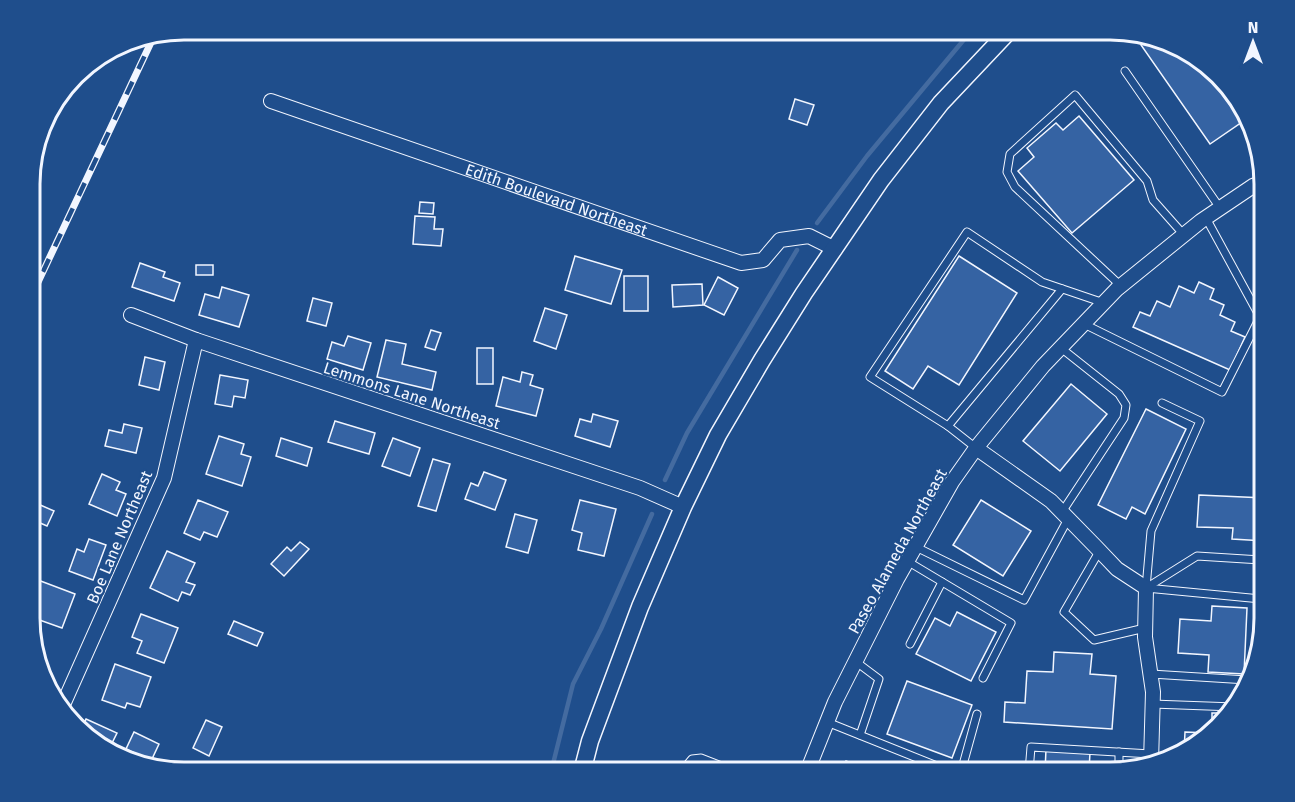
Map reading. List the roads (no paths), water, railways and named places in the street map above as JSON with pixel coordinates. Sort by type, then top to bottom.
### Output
[{"type":"street","points":[[585,762],[590,741],[636,618],[683,507],[718,435],[804,293],[881,180],[941,103],[1000,40]]},
{"type":"street","name":"Edith Boulevard Northeast","points":[[271,101],[741,263],[764,260],[780,240],[809,236],[835,249]]},
{"type":"street","name":"Paseo Alameda Northeast","points":[[811,761],[835,702],[907,561],[952,482],[976,448],[1043,366],[1121,286],[1206,218],[1254,186]]},
{"type":"street","name":"Lemmons Lane Northeast","points":[[131,315],[196,340],[640,488],[683,507]]},
{"type":"street","name":"Boe Lane Northeast","points":[[66,698],[164,477],[196,340]]},
{"type":"street","points":[[976,448],[1051,501],[1117,569],[1146,588],[1144,637],[1153,692],[1151,756]]},
{"type":"lane","points":[[1125,71],[1220,208]]},
{"type":"lane","points":[[1121,286],[1015,187],[1007,172],[1010,154],[1075,95],[1147,181],[1153,200],[1184,235]]},
{"type":"lane","points":[[1206,218],[1254,306]]},
{"type":"lane","points":[[976,448],[948,426],[870,377],[968,232],[1042,282],[1104,303]]},
{"type":"lane","points":[[948,426],[1062,289]]},
{"type":"lane","points":[[1084,324],[1222,392],[1254,329]]},
{"type":"lane","points":[[915,546],[1024,600],[1065,515],[1124,418],[1126,405],[1119,394],[1061,348]]},
{"type":"lane","points":[[1146,588],[1151,531],[1200,421],[1162,403]]},
{"type":"lane","points":[[1100,550],[1064,612],[1094,640],[1145,628]]},
{"type":"lane","points":[[1146,588],[1197,556],[1254,560]]},
{"type":"lane","points":[[907,561],[1011,622],[983,678]]},
{"type":"lane","points":[[910,644],[942,582]]},
{"type":"lane","points":[[1146,588],[1254,598]]},
{"type":"lane","points":[[855,661],[879,679],[860,735]]},
{"type":"lane","points":[[1150,674],[1241,680]]},
{"type":"lane","points":[[1152,704],[1224,707]]},
{"type":"lane","points":[[964,761],[977,714]]},
{"type":"lane","points":[[827,722],[925,761]]},
{"type":"lane","points":[[1030,761],[1031,747],[1119,752],[1147,757]]},
{"type":"lane","points":[[1119,752],[1119,761]]},
{"type":"lane","points":[[690,761],[701,758],[710,761]]},
{"type":"waterway","points":[[817,223],[867,156],[964,40]]},
{"type":"waterway","points":[[665,480],[687,433],[797,250]]},
{"type":"waterway","points":[[554,762],[573,684],[601,629],[652,514]]},
{"type":"railway","points":[[40,278],[150,45]]}]
